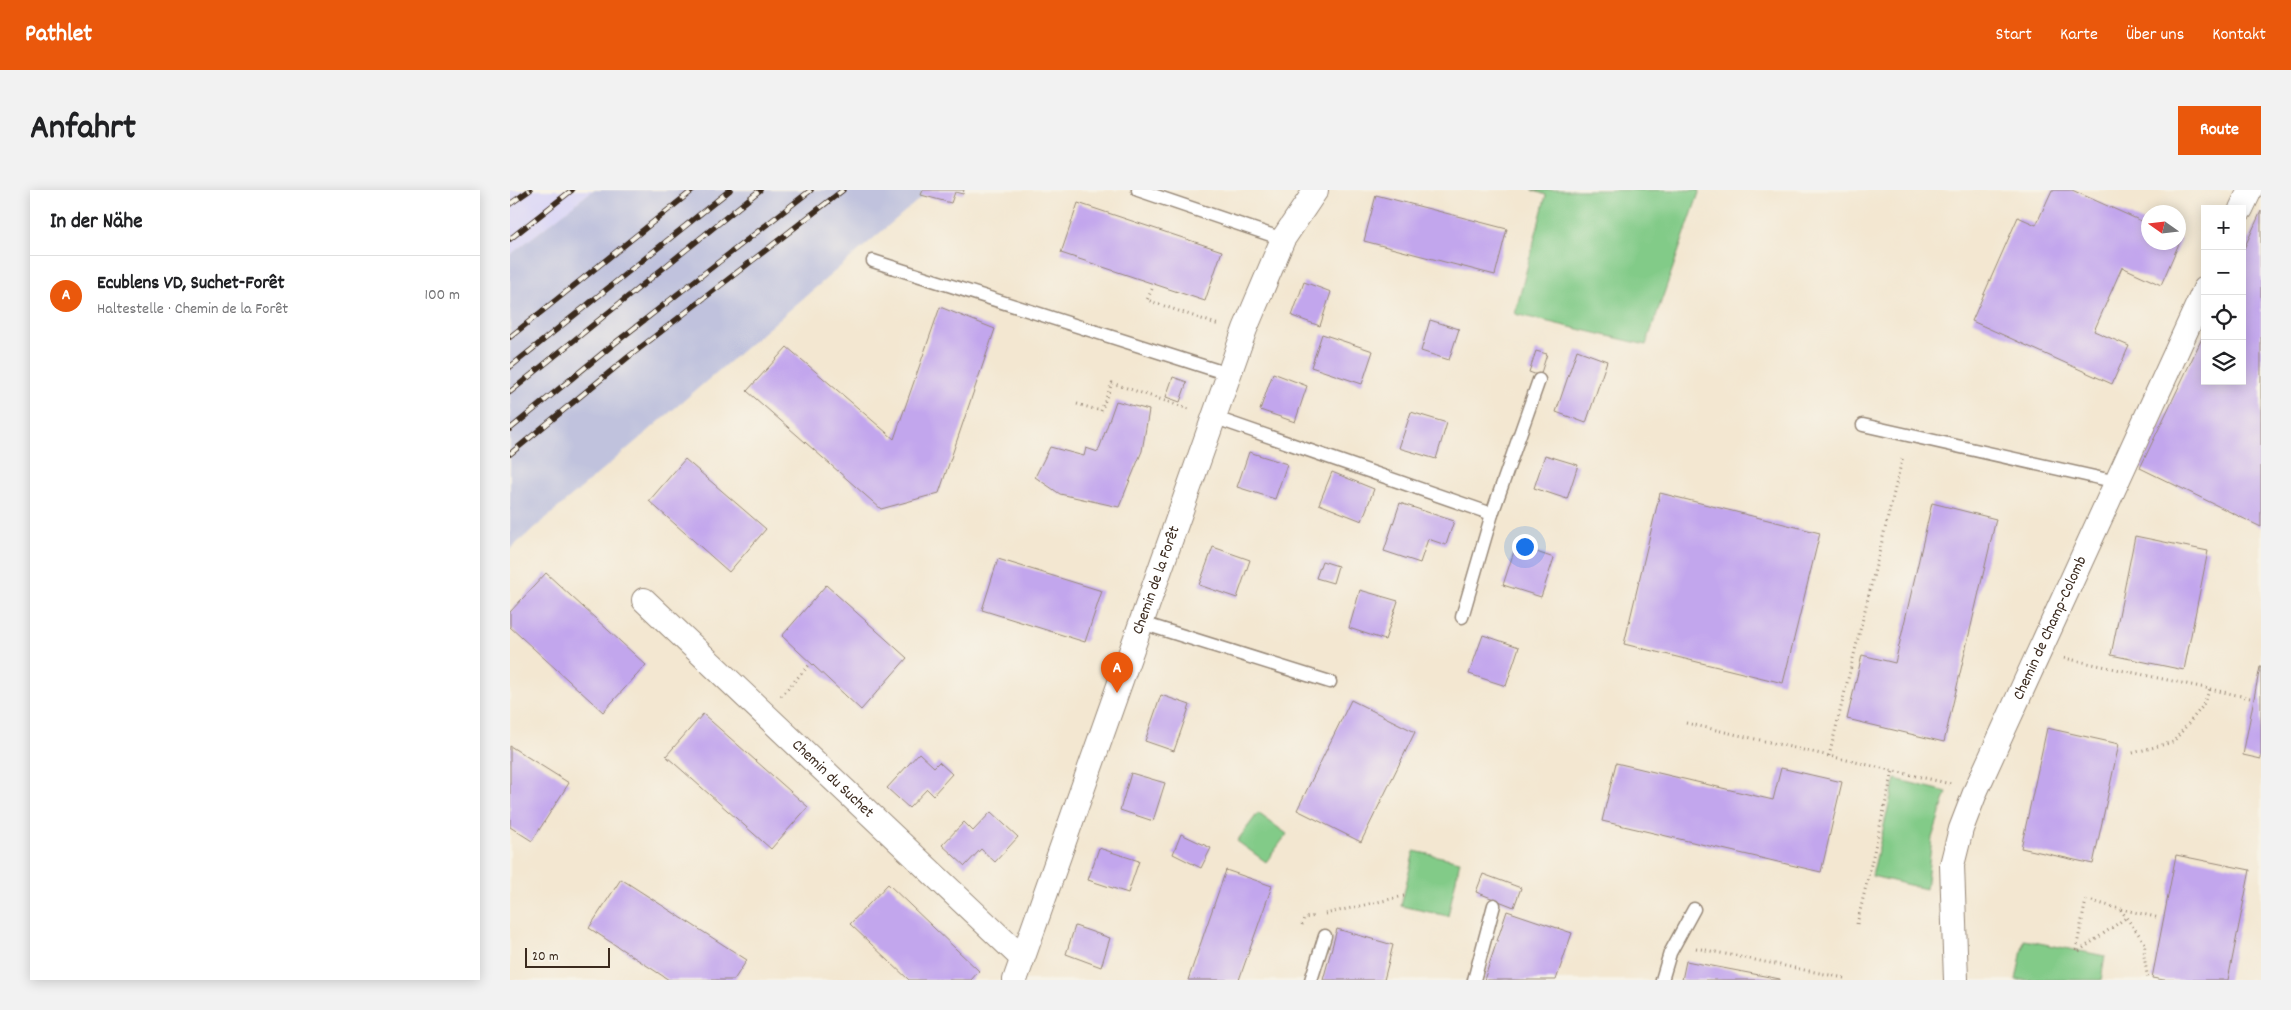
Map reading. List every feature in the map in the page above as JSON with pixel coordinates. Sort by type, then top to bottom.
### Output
[{"type":"street","name":"Chemin de la Forêt","points":[[1015,980],[1228,374],[1282,239],[1316,190]]},
{"type":"street","points":[[2243,205],[2250,190]]},
{"type":"street","name":"Chemin de Champ-Colomb","points":[[1956,980],[1952,865],[1959,837],[1976,790],[2202,295]]},
{"type":"street","name":"Chemin du Suchet","points":[[644,600],[1022,958]]},
{"type":"lane","points":[[1138,190],[1282,239]]},
{"type":"lane","points":[[873,261],[1228,374]]},
{"type":"lane","points":[[1462,617],[1492,514],[1539,380]]},
{"type":"lane","points":[[1213,417],[1492,514]]},
{"type":"lane","points":[[1863,425],[2117,482]]},
{"type":"lane","points":[[1142,623],[1330,682]]},
{"type":"lane","points":[[1474,980],[1494,905]]},
{"type":"lane","points":[[1662,980],[1670,953],[1694,910]]},
{"type":"lane","points":[[1311,980],[1325,936]]},
{"type":"path","points":[[1152,288],[1147,300],[1227,328]]},
{"type":"path","points":[[1077,404],[1101,411],[1112,383],[1213,417]]},
{"type":"path","points":[[1829,756],[1908,436]]},
{"type":"path","points":[[2039,653],[2250,698]]},
{"type":"path","points":[[785,691],[810,663]]},
{"type":"path","points":[[2129,754],[2173,742],[2202,706],[2210,689]]},
{"type":"path","points":[[1686,723],[1959,786]]},
{"type":"path","points":[[1857,924],[1893,771]]},
{"type":"path","points":[[1302,925],[1304,918],[1404,896]]},
{"type":"path","points":[[2086,900],[2077,951],[2127,917]]},
{"type":"path","points":[[2092,901],[2160,918]]},
{"type":"path","points":[[2120,909],[2145,943],[2144,956],[2148,980]]},
{"type":"path","points":[[1675,944],[1844,978],[1846,980]]},
{"type":"shaded area","points":[[510,190],[593,190],[510,255]]},
{"type":"shaded area","points":[[593,190],[930,190],[510,549],[510,255]]},
{"type":"green space","points":[[1532,190],[1700,190],[1646,345],[1515,314],[1546,195]]},
{"type":"green space","points":[[1895,779],[1947,792],[1932,838],[1926,889],[1872,876]]},
{"type":"green space","points":[[1258,813],[1287,834],[1266,862],[1237,841]]},
{"type":"green space","points":[[1414,851],[1460,861],[1448,916],[1401,906]]},
{"type":"green space","points":[[2024,940],[2105,956],[2101,980],[2016,980]]},
{"type":"building","points":[[923,190],[964,190],[963,194],[955,192],[951,203],[921,195]]},
{"type":"building","points":[[2052,190],[2072,190],[2141,221],[2141,250],[2176,250],[2161,285],[2122,267],[2094,331],[2129,346],[2112,384],[1972,321],[2018,217],[2036,225]]},
{"type":"building","points":[[1376,195],[1507,229],[1495,275],[1364,241]]},
{"type":"building","points":[[1078,203],[1222,251],[1205,301],[1061,253]]},
{"type":"building","points":[[2261,211],[2261,527],[2140,468],[2201,340],[2201,385],[2246,385],[2246,244]]},
{"type":"building","points":[[1304,282],[1331,292],[1320,326],[1292,316]]},
{"type":"building","points":[[940,307],[995,329],[939,493],[881,509],[747,391],[787,347],[894,439]]},
{"type":"building","points":[[1430,320],[1459,329],[1449,360],[1421,351]]},
{"type":"building","points":[[1322,334],[1373,351],[1362,384],[1311,367]]},
{"type":"building","points":[[1577,350],[1607,361],[1586,423],[1556,412]]},
{"type":"building","points":[[1536,351],[1547,354],[1540,376],[1529,372]]},
{"type":"building","points":[[1273,373],[1307,386],[1295,422],[1260,410]]},
{"type":"building","points":[[1173,377],[1187,382],[1180,402],[1166,397]]},
{"type":"building","points":[[1116,401],[1149,410],[1142,451],[1119,507],[1060,494],[1035,477],[1050,447],[1084,456],[1086,448],[1098,452]]},
{"type":"building","points":[[1411,412],[1447,423],[1436,459],[1399,448]]},
{"type":"building","points":[[1249,452],[1287,464],[1275,499],[1237,487]]},
{"type":"building","points":[[1545,455],[1578,465],[1567,499],[1534,488]]},
{"type":"building","points":[[685,459],[766,529],[729,572],[649,501]]},
{"type":"building","points":[[1332,472],[1374,489],[1362,521],[1319,504]]},
{"type":"building","points":[[1660,493],[1820,533],[1783,683],[1624,644]]},
{"type":"building","points":[[1400,503],[1454,521],[1446,545],[1428,539],[1420,563],[1384,551]]},
{"type":"building","points":[[1932,503],[1996,519],[1944,742],[1847,719],[1862,655],[1895,663]]},
{"type":"building","points":[[2135,536],[2208,551],[2184,670],[2111,655]]},
{"type":"building","points":[[1516,545],[1554,558],[1541,597],[1503,585]]},
{"type":"building","points":[[1213,547],[1250,560],[1237,598],[1199,585]]},
{"type":"building","points":[[998,559],[1102,591],[1085,642],[982,610]]},
{"type":"building","points":[[1322,561],[1338,566],[1333,583],[1316,578]]},
{"type":"building","points":[[546,573],[646,665],[603,712],[510,627],[510,612]]},
{"type":"building","points":[[826,585],[907,658],[861,710],[782,636]]},
{"type":"building","points":[[1360,590],[1398,601],[1385,640],[1349,628]]},
{"type":"building","points":[[1483,635],[1519,647],[1506,686],[1469,674]]},
{"type":"building","points":[[2261,667],[2261,759],[2243,755]]},
{"type":"building","points":[[1161,695],[1190,705],[1174,751],[1145,741]]},
{"type":"building","points":[[1351,700],[1415,732],[1361,842],[1297,810]]},
{"type":"building","points":[[703,714],[808,807],[771,849],[666,756]]},
{"type":"building","points":[[2047,728],[2119,744],[2093,864],[2021,848]]},
{"type":"building","points":[[510,746],[569,783],[532,841],[510,827]]},
{"type":"building","points":[[919,753],[934,767],[939,762],[952,774],[933,795],[927,789],[909,808],[887,788]]},
{"type":"building","points":[[1616,763],[1773,800],[1781,768],[1842,782],[1821,872],[1602,821]]},
{"type":"building","points":[[1131,773],[1165,783],[1153,821],[1120,810]]},
{"type":"building","points":[[991,812],[1018,837],[995,862],[981,849],[965,866],[942,845],[964,822],[973,831]]},
{"type":"building","points":[[1181,834],[1211,848],[1201,868],[1173,854]]},
{"type":"building","points":[[1099,848],[1139,861],[1128,893],[1088,880]]},
{"type":"building","points":[[2176,855],[2250,870],[2228,980],[2164,980],[2152,978]]},
{"type":"building","points":[[1226,870],[1272,886],[1239,980],[1188,980]]},
{"type":"building","points":[[1483,874],[1521,888],[1514,907],[1476,892]]},
{"type":"building","points":[[621,879],[747,960],[734,980],[669,980],[589,928]]},
{"type":"building","points":[[888,884],[979,971],[971,980],[909,980],[850,924]]},
{"type":"building","points":[[1507,911],[1572,933],[1556,980],[1484,980]]},
{"type":"building","points":[[1075,926],[1110,938],[1101,967],[1066,954]]},
{"type":"building","points":[[1337,929],[1393,945],[1384,980],[1323,980]]},
{"type":"building","points":[[1686,961],[1780,979],[1780,980],[1682,980]]},
{"type":"railway","points":[[510,204],[530,190]]},
{"type":"railway","points":[[510,239],[572,190]]},
{"type":"railway","points":[[510,337],[693,190]]},
{"type":"railway","points":[[510,367],[730,190]]},
{"type":"railway","points":[[510,392],[760,190]]},
{"type":"railway","points":[[510,429],[615,343],[811,190]]},
{"type":"railway","points":[[510,454],[627,358],[843,190]]},
{"type":"place","name":"Ecublens VD, Suchet-Forêt","points":[[1117,693]]}]
